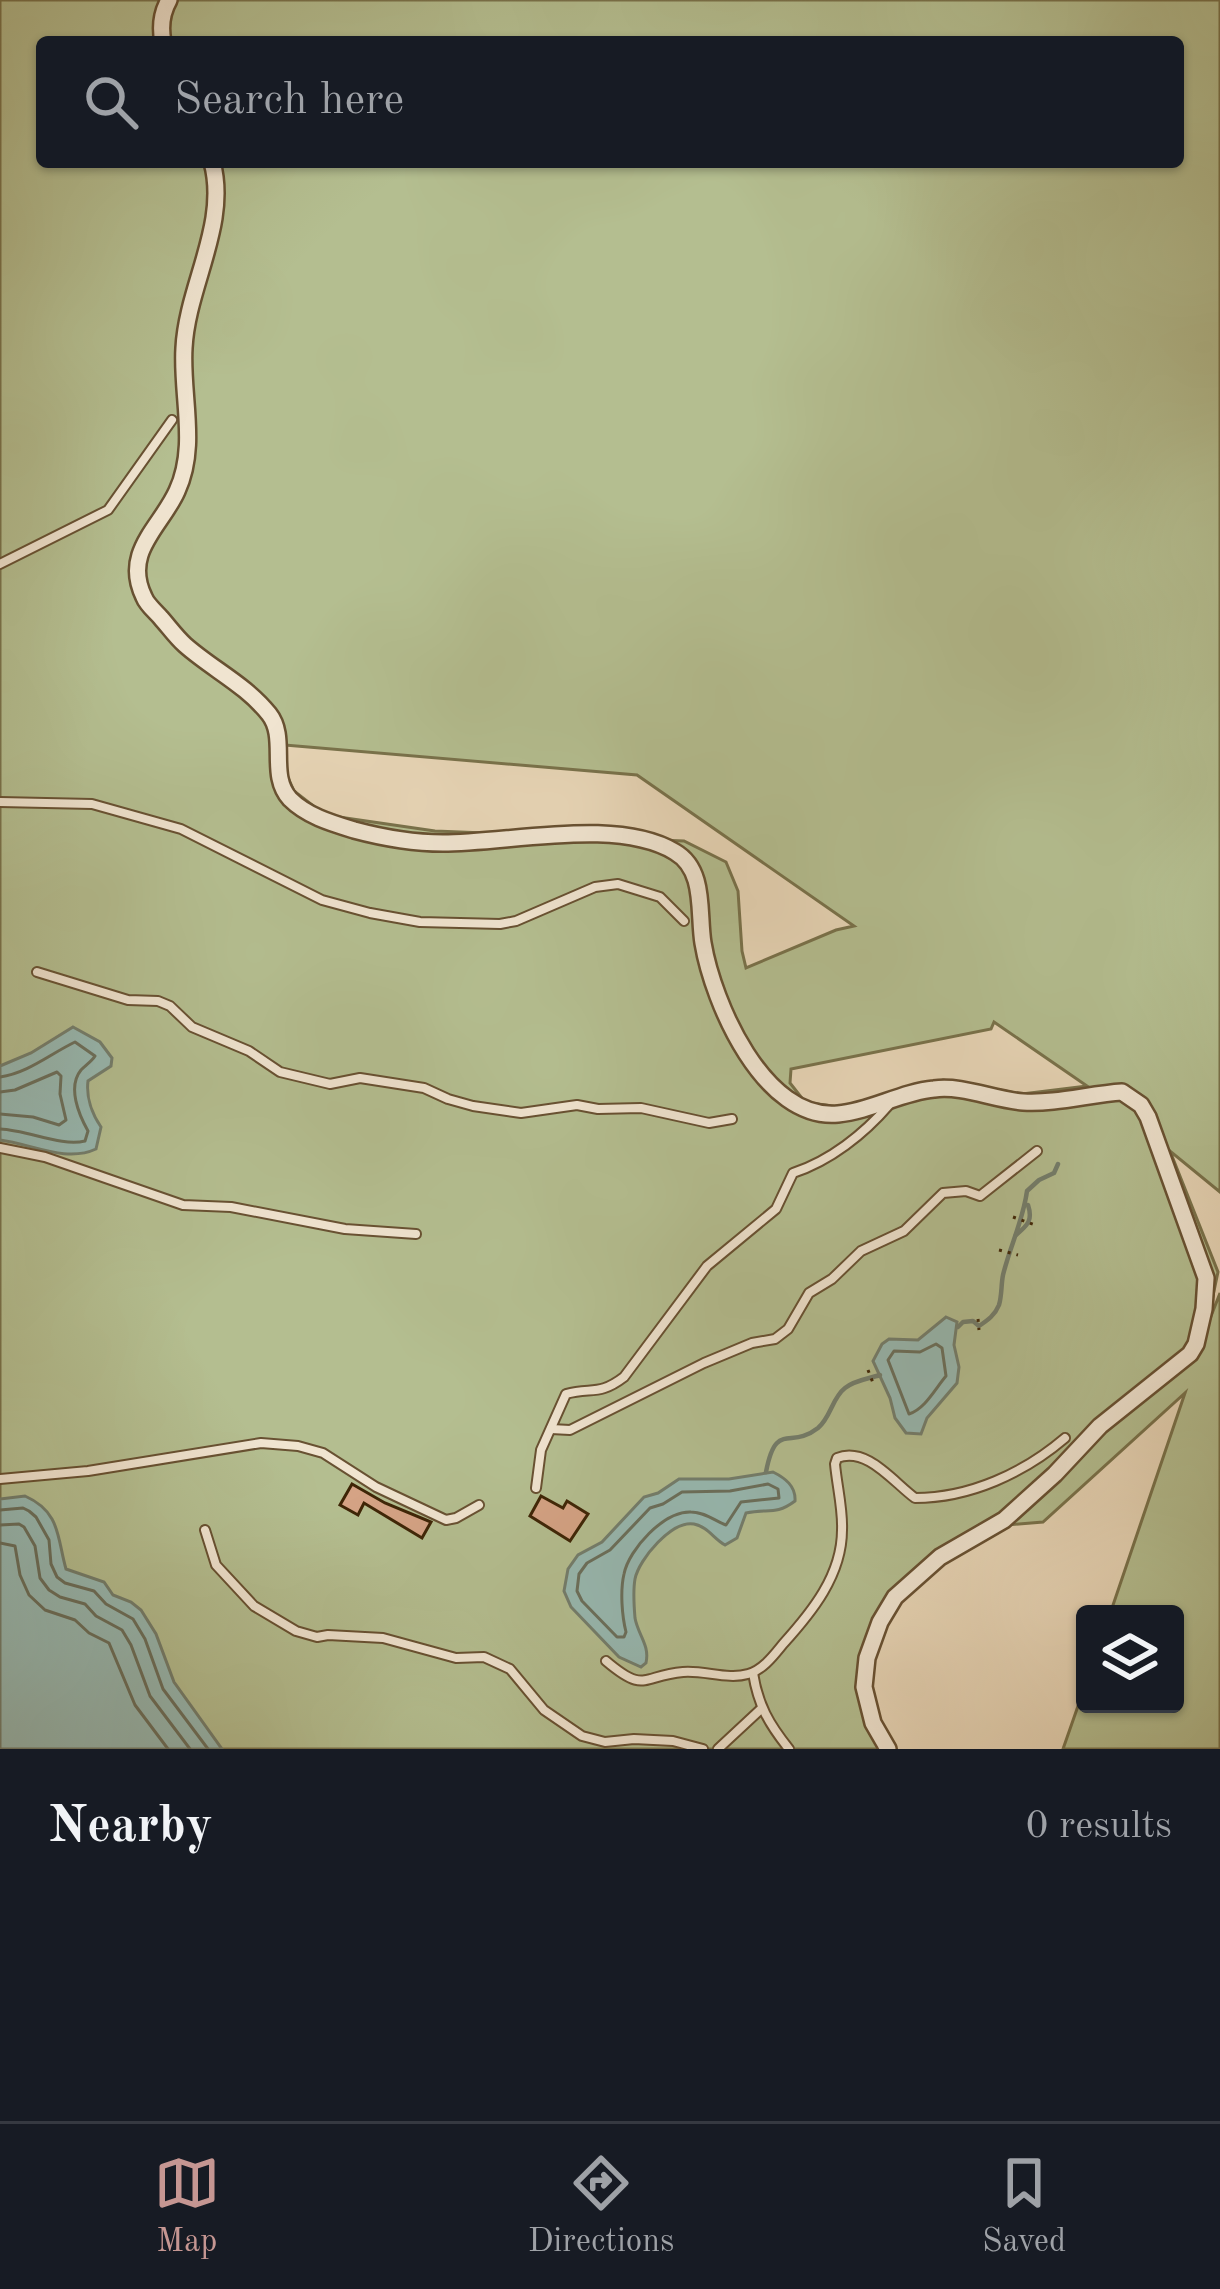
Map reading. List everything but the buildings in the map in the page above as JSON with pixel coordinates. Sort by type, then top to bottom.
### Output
[{"type":"street","points":[[163,36],[169,0]]},
{"type":"street","points":[[213,168],[213,219],[184,349],[185,464],[177,492],[140,554],[137,573],[144,599],[184,644],[239,685],[272,718],[280,785],[298,806],[325,822],[405,842],[611,834],[679,853],[690,866],[700,893],[702,938],[726,1014],[747,1054],[786,1099],[805,1110],[833,1115],[935,1088],[1021,1102],[1122,1092],[1142,1105],[1148,1117],[1206,1278],[1196,1343],[1190,1354],[1100,1426],[1004,1520],[940,1556],[895,1597],[867,1658],[864,1687],[873,1723],[888,1749]]},
{"type":"lane","points":[[0,564],[108,509],[172,420]]},
{"type":"lane","points":[[0,802],[81,802],[181,829],[322,900],[420,922],[516,921],[596,887],[618,884],[659,898],[684,921]]},
{"type":"lane","points":[[38,971],[128,1000],[158,1001],[192,1027],[249,1051],[280,1072],[330,1084],[360,1078],[424,1088],[473,1106],[521,1113],[577,1105],[641,1108],[710,1123],[732,1119]]},
{"type":"lane","points":[[536,1488],[541,1450],[566,1394],[595,1392],[624,1377],[707,1266],[776,1209],[793,1173],[843,1146],[873,1124],[896,1098]]},
{"type":"lane","points":[[0,1148],[46,1157],[183,1205],[231,1207],[345,1228],[416,1234]]},
{"type":"lane","points":[[550,1430],[570,1430],[704,1363],[775,1339],[788,1329],[809,1293],[862,1251],[904,1231],[943,1193],[966,1191],[980,1196],[1037,1151]]},
{"type":"lane","points":[[607,1661],[631,1680],[643,1682],[687,1671],[742,1676],[767,1662],[809,1613],[837,1564],[843,1523],[837,1458],[859,1457],[879,1467],[915,1498],[932,1498],[998,1480],[1040,1460],[1065,1438]]},
{"type":"lane","points":[[0,1479],[88,1471],[260,1443],[323,1453],[376,1487],[446,1520],[479,1505]]},
{"type":"lane","points":[[206,1530],[216,1564],[254,1606],[296,1631],[317,1637],[383,1638],[446,1657],[484,1657],[510,1669],[544,1710],[582,1736],[605,1742],[673,1741],[704,1749]]},
{"type":"lane","points":[[753,1673],[766,1720],[789,1749]]},
{"type":"lane","points":[[718,1749],[761,1709]]},
{"type":"path","points":[[1013,1217],[1035,1225]]},
{"type":"path","points":[[999,1250],[1018,1256]]},
{"type":"path","points":[[978,1319],[979,1330]]},
{"type":"path","points":[[868,1370],[873,1383]]},
{"type":"green space","points":[[0,0],[1220,0],[1220,1192],[1170,1151],[1218,1272],[1206,1329],[1220,1293],[1220,1749],[1063,1749],[1076,1712],[1184,1713],[1184,1605],[1113,1605],[1185,1393],[1043,1522],[984,1527],[899,1588],[859,1672],[885,1749],[0,1749]],"holes":[[[273,744],[637,775],[854,926],[746,968],[738,891],[726,862],[684,841],[435,831],[325,815],[294,791]],[[994,1022],[1087,1086],[1022,1094],[943,1080],[845,1108],[805,1102],[790,1083],[791,1069],[991,1029]]]},
{"type":"water","points":[[73,1027],[100,1042],[112,1058],[111,1066],[88,1081],[90,1105],[101,1127],[96,1149],[61,1153],[0,1140],[0,1066]]},
{"type":"water","points":[[946,1317],[957,1322],[957,1383],[927,1418],[921,1434],[906,1433],[895,1418],[873,1361],[889,1339],[918,1340]]},
{"type":"water","points":[[773,1472],[794,1491],[795,1501],[788,1506],[746,1513],[737,1538],[725,1545],[703,1528],[685,1524],[667,1534],[643,1561],[634,1593],[635,1618],[646,1651],[641,1667],[619,1657],[571,1607],[564,1591],[568,1569],[578,1555],[602,1542],[644,1497],[679,1479],[729,1479]]},
{"type":"water","points":[[25,1496],[51,1518],[66,1569],[104,1582],[113,1595],[141,1610],[156,1634],[174,1682],[222,1749],[0,1749],[0,1499]]},
{"type":"waterway","points":[[958,1327],[973,1321],[979,1326],[995,1312],[1027,1191],[1054,1173],[1058,1164]]},
{"type":"waterway","points":[[1016,1235],[1028,1222],[1028,1205]]},
{"type":"waterway","points":[[766,1472],[779,1441],[818,1428],[845,1388],[880,1375]]}]
